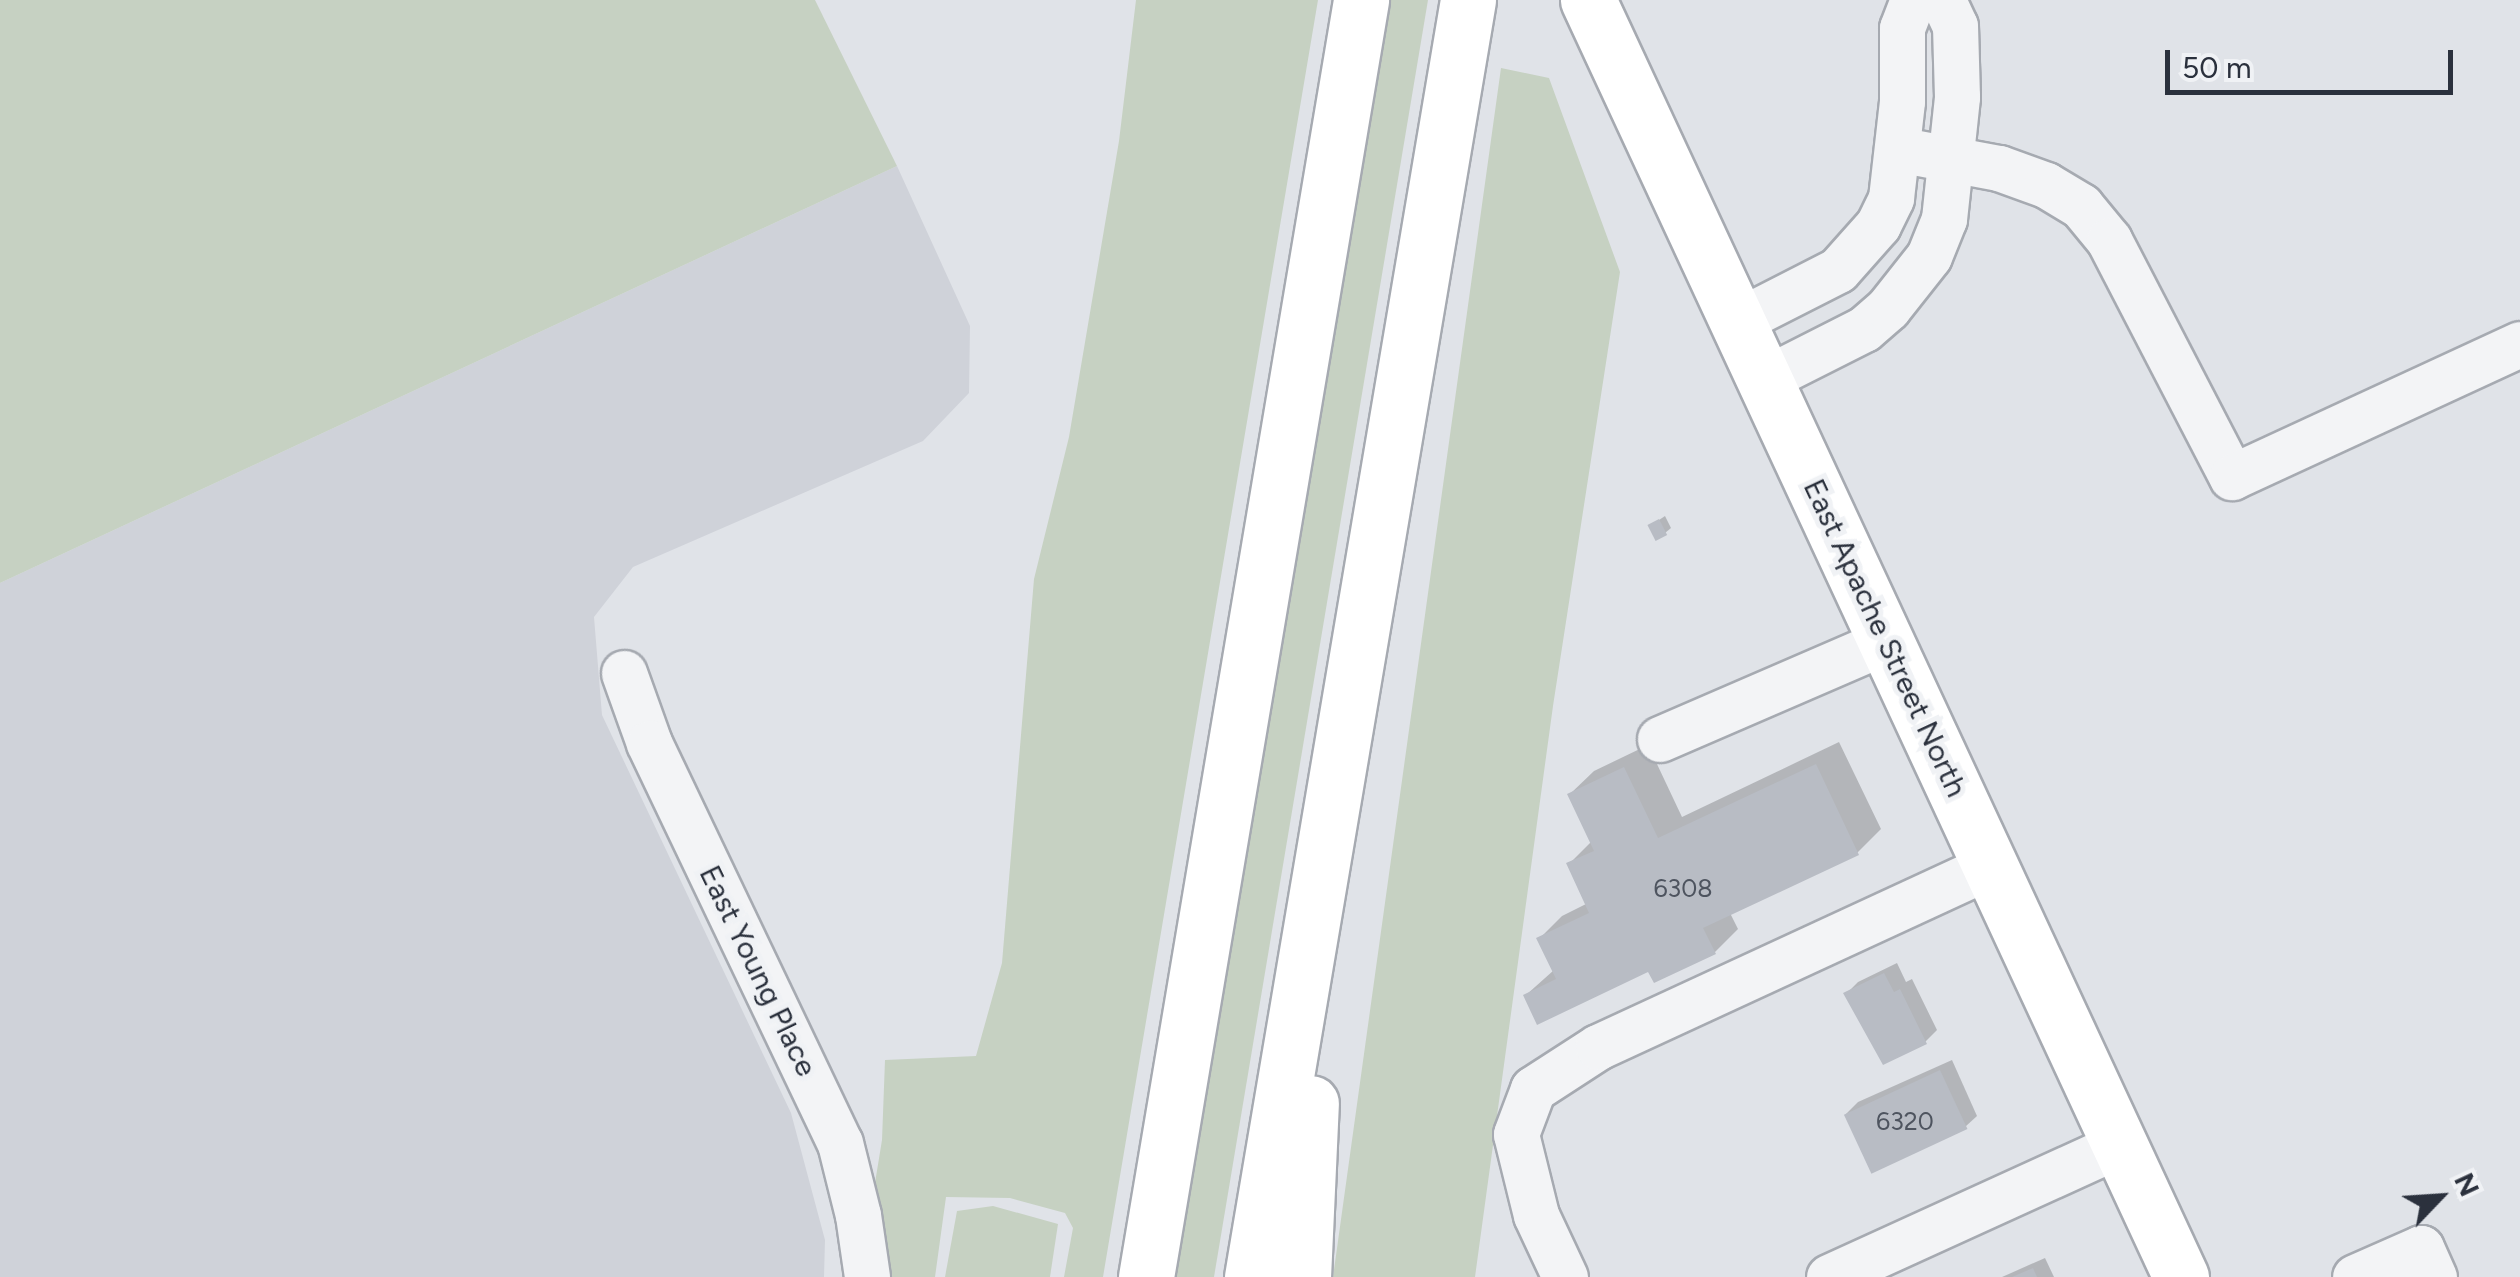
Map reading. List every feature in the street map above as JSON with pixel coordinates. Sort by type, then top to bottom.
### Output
[{"type":"main road","points":[[1146,1277],[1362,0]]},
{"type":"main road","points":[[1252,1277],[1468,0]]},
{"type":"main road","name":"East Apache Street North","points":[[1588,0],[2181,1277]]},
{"type":"main road","points":[[1303,1277],[1323,860]]},
{"type":"street","points":[[1738,321],[1838,270],[1860,248],[1891,198],[1902,28],[1913,0]]},
{"type":"street","points":[[1765,379],[1864,329],[1888,308],[1929,256],[1944,219],[1958,98],[1955,26],[1943,0]]},
{"type":"street","points":[[1897,149],[1999,168],[2046,185],[2081,206],[2109,240],[2232,477],[2520,344]]},
{"type":"street","points":[[1660,740],[1886,641]]},
{"type":"street","name":"East Young Place","points":[[624,673],[648,743],[840,1143],[858,1215],[866,1277]]},
{"type":"street","points":[[1565,1277],[1536,1215],[1516,1134],[1533,1089],[1598,1047],[1990,866]]},
{"type":"street","points":[[1829,1277],[2119,1145]]},
{"type":"street","points":[[2355,1277],[2420,1248],[2434,1277]]},
{"type":"shaded area","points":[[897,166],[970,326],[969,393],[923,441],[633,567],[594,617],[602,715],[791,1113],[825,1240],[824,1277],[0,1277],[0,583]]},
{"type":"green space","points":[[0,0],[815,0],[897,166],[0,583]]},
{"type":"green space","points":[[1136,0],[1318,0],[1103,1277],[1064,1277],[1073,1228],[1065,1213],[1010,1198],[946,1197],[935,1277],[879,1277],[873,1195],[882,1140],[885,1060],[976,1056],[1002,963],[1034,579],[1069,437],[1119,141]]},
{"type":"green space","points":[[1390,0],[1428,0],[1214,1277],[1170,1277]]},
{"type":"green space","points":[[1501,68],[1549,78],[1620,272],[1553,706],[1475,1277],[1333,1277]]},
{"type":"green space","points":[[993,1206],[1058,1224],[1050,1277],[945,1277],[957,1211]]},
{"type":"building","points":[[1659,519],[1667,535],[1656,541],[1647,525]]},
{"type":"building","points":[[1816,764],[1859,855],[1703,928],[1716,954],[1654,983],[1648,972],[1537,1025],[1523,995],[1556,979],[1536,938],[1589,913],[1566,863],[1594,851],[1567,794],[1624,767],[1658,838]]},
{"type":"building","points":[[1884,973],[1894,992],[1900,989],[1927,1044],[1883,1065],[1843,993]]},
{"type":"building","points":[[1940,1070],[1967,1129],[1871,1174],[1844,1115]]},
{"type":"building","points":[[2033,1268],[2037,1277],[2012,1277]]}]
